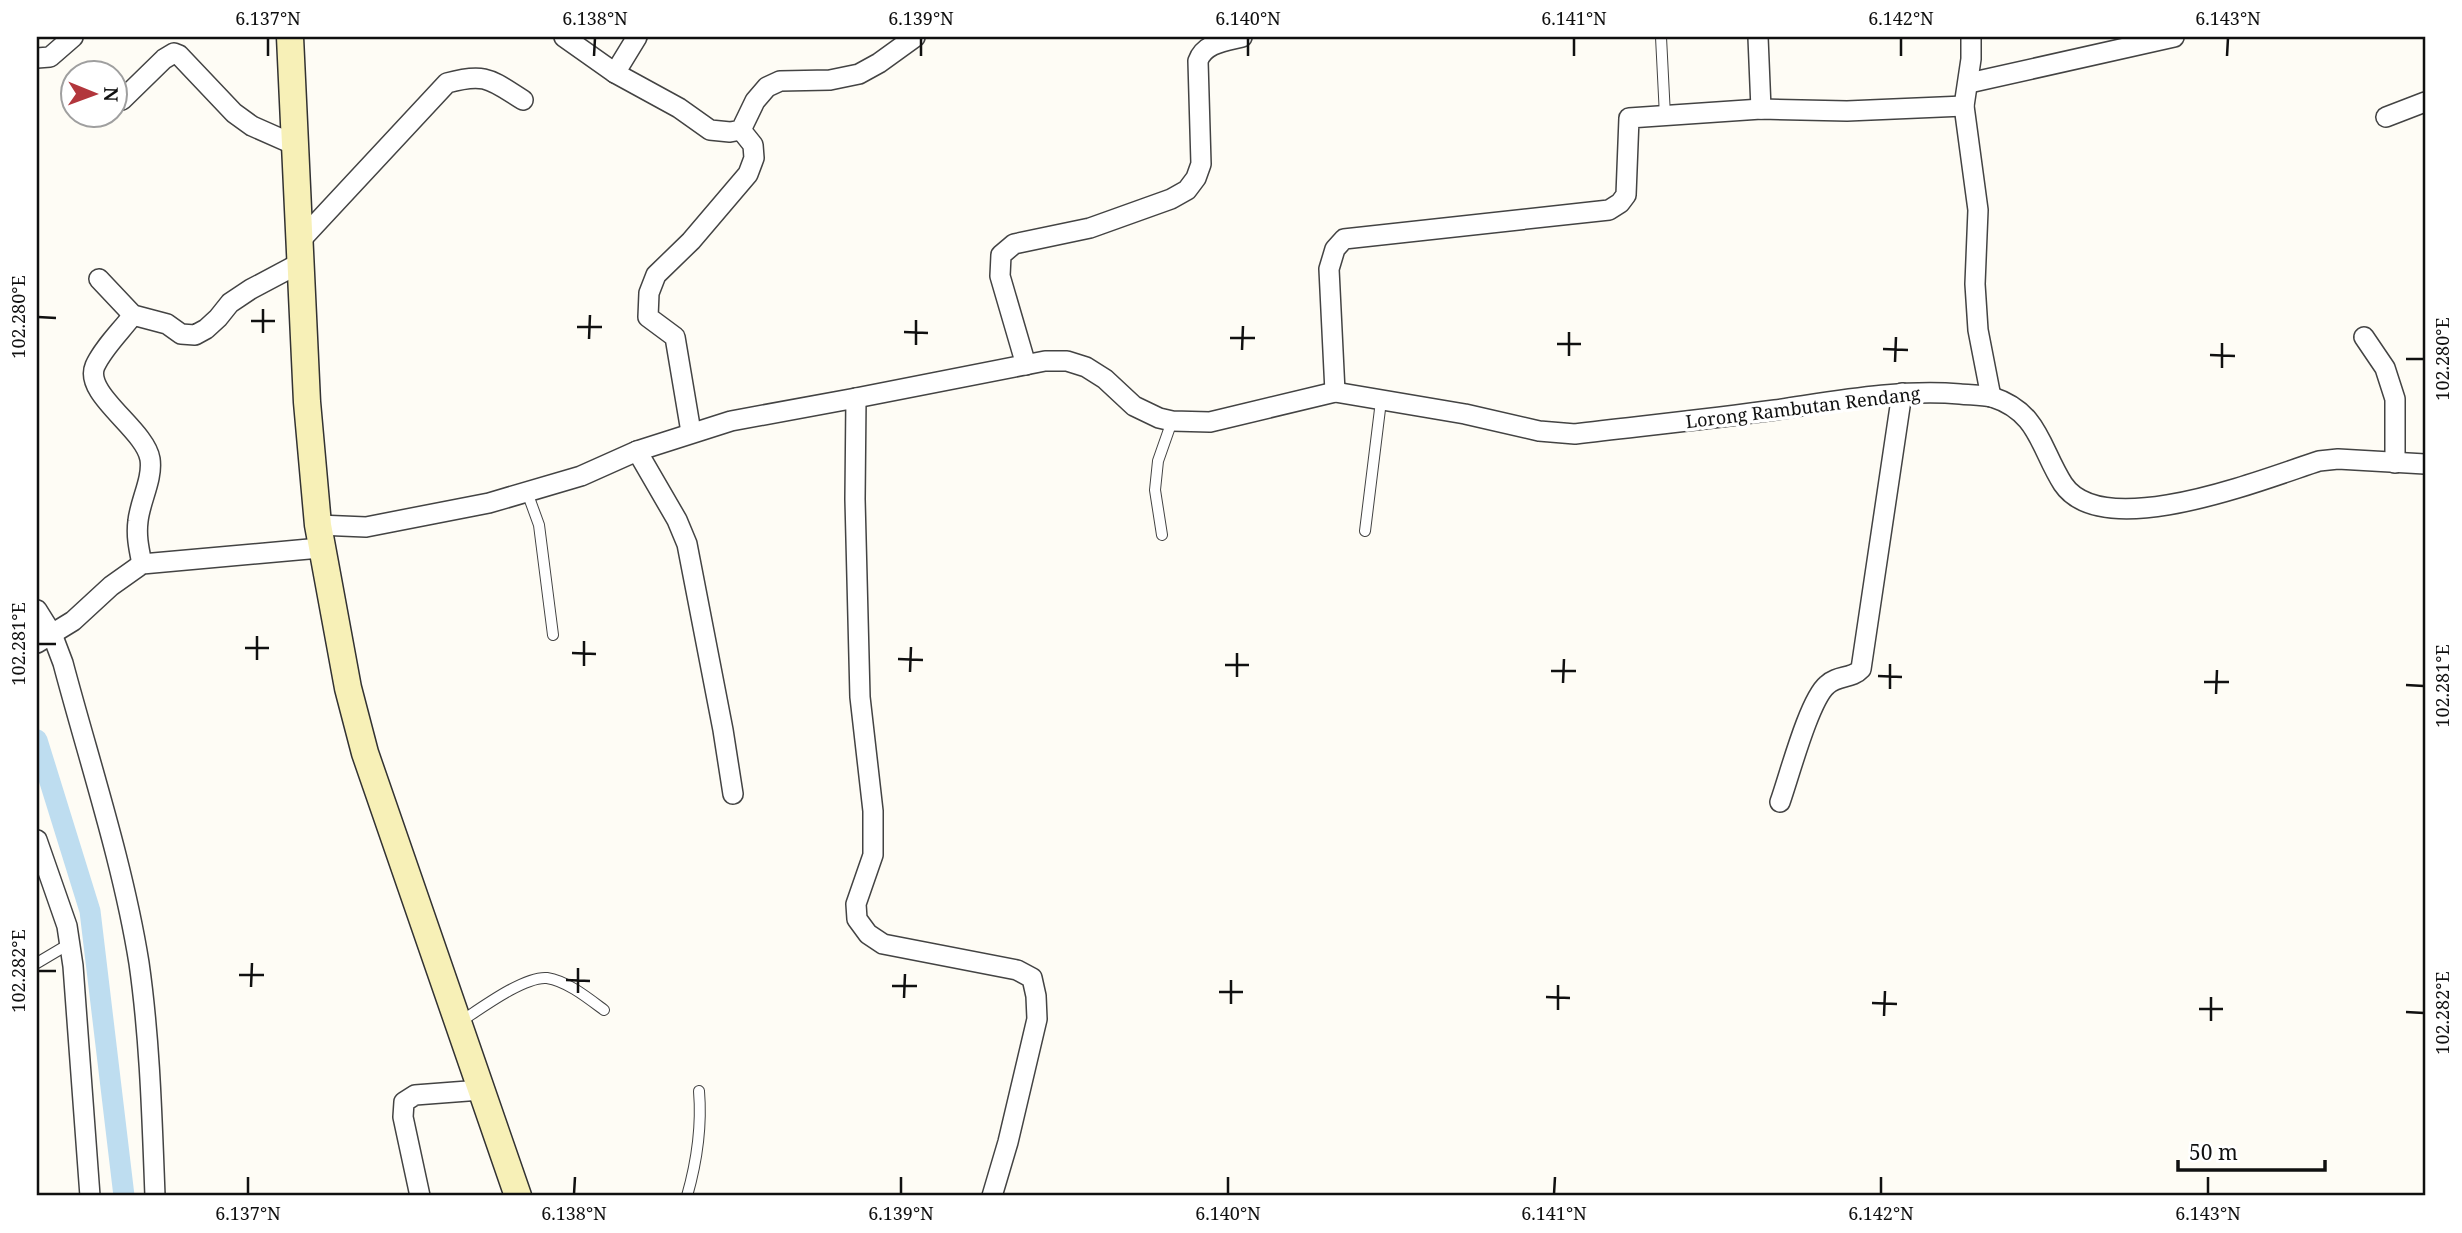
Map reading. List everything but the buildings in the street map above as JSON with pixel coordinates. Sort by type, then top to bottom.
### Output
[{"type":"main road","points":[[290,37],[307,402],[319,537],[348,688],[365,752],[518,1196]]},
{"type":"street","points":[[37,58],[50,58],[73,37]]},
{"type":"street","points":[[564,37],[615,73],[679,108],[710,130],[741,130]]},
{"type":"street","points":[[615,73],[637,37]]},
{"type":"street","points":[[741,130],[755,101],[767,87],[780,81],[830,80],[859,74],[915,37]]},
{"type":"street","points":[[1026,365],[1000,276],[1001,255],[1014,244],[1090,228],[1171,199],[1187,190],[1196,178],[1201,164],[1200,52],[1209,46],[1242,37]]},
{"type":"street","points":[[1758,37],[1761,109]]},
{"type":"street","points":[[1971,37],[1969,83],[1964,106],[1978,210],[1975,284],[1978,330],[1991,397]]},
{"type":"street","points":[[1969,83],[2174,37]]},
{"type":"street","points":[[130,92],[164,58],[174,53],[179,55],[234,113],[252,126],[295,145]]},
{"type":"street","points":[[99,279],[133,315],[167,324],[181,334],[195,335],[212,324],[230,303],[300,252],[447,83],[469,77],[488,79],[523,100]]},
{"type":"street","points":[[2386,117],[2425,102]]},
{"type":"street","points":[[45,638],[74,621],[111,586],[142,564],[319,537],[489,503],[581,476],[637,451],[731,421],[1045,361],[1067,361],[1086,367],[1105,379],[1134,406],[1158,418],[1172,421],[1210,422],[1335,392],[1329,269],[1335,249],[1344,239],[1609,210],[1626,195],[1629,118],[1761,109],[1847,111],[1964,106]]},
{"type":"street","points":[[691,432],[675,337],[648,317],[649,293],[656,275],[691,241],[748,174],[754,158],[753,145],[741,130]]},
{"type":"street","points":[[133,315],[96,365],[92,376],[97,389],[144,442],[150,458],[150,470],[138,521],[137,539],[142,564]]},
{"type":"street","points":[[2364,337],[2385,368],[2395,399],[2395,463]]},
{"type":"street","name":"Lorong Rambutan Rendang","points":[[1335,392],[1465,414],[1539,431],[1575,434],[1902,393],[1991,397],[2021,412],[2037,430],[2064,486],[2083,502],[2109,507],[2176,505],[2319,461],[2338,459],[2425,464]]},
{"type":"street","points":[[1780,802],[1808,719],[1826,685],[1838,678],[1852,676],[1861,669],[1902,393]]},
{"type":"street","points":[[856,398],[859,674],[873,811],[873,855],[856,904],[858,919],[868,934],[883,944],[1017,970],[1032,978],[1037,1019],[1008,1142],[992,1196]]},
{"type":"street","points":[[637,451],[677,520],[687,544],[733,794]]},
{"type":"street","points":[[37,610],[45,638],[63,663],[132,928],[146,1026],[155,1196]]},
{"type":"street","points":[[37,840],[67,926],[70,944],[90,1196]]},
{"type":"street","points":[[420,1196],[403,1117],[404,1102],[415,1095],[481,1090]]},
{"type":"lane","points":[[1661,37],[1665,116]]},
{"type":"lane","points":[[1365,531],[1381,401]]},
{"type":"lane","points":[[1162,535],[1155,490],[1158,461],[1172,421]]},
{"type":"lane","points":[[527,492],[539,525],[553,635]]},
{"type":"lane","points":[[37,963],[70,944]]},
{"type":"lane","points":[[457,1024],[531,980],[547,978],[561,983],[604,1010]]},
{"type":"lane","points":[[687,1196],[695,1170],[702,1122],[699,1091]]},
{"type":"waterway","points":[[37,740],[90,911],[124,1196]]}]
